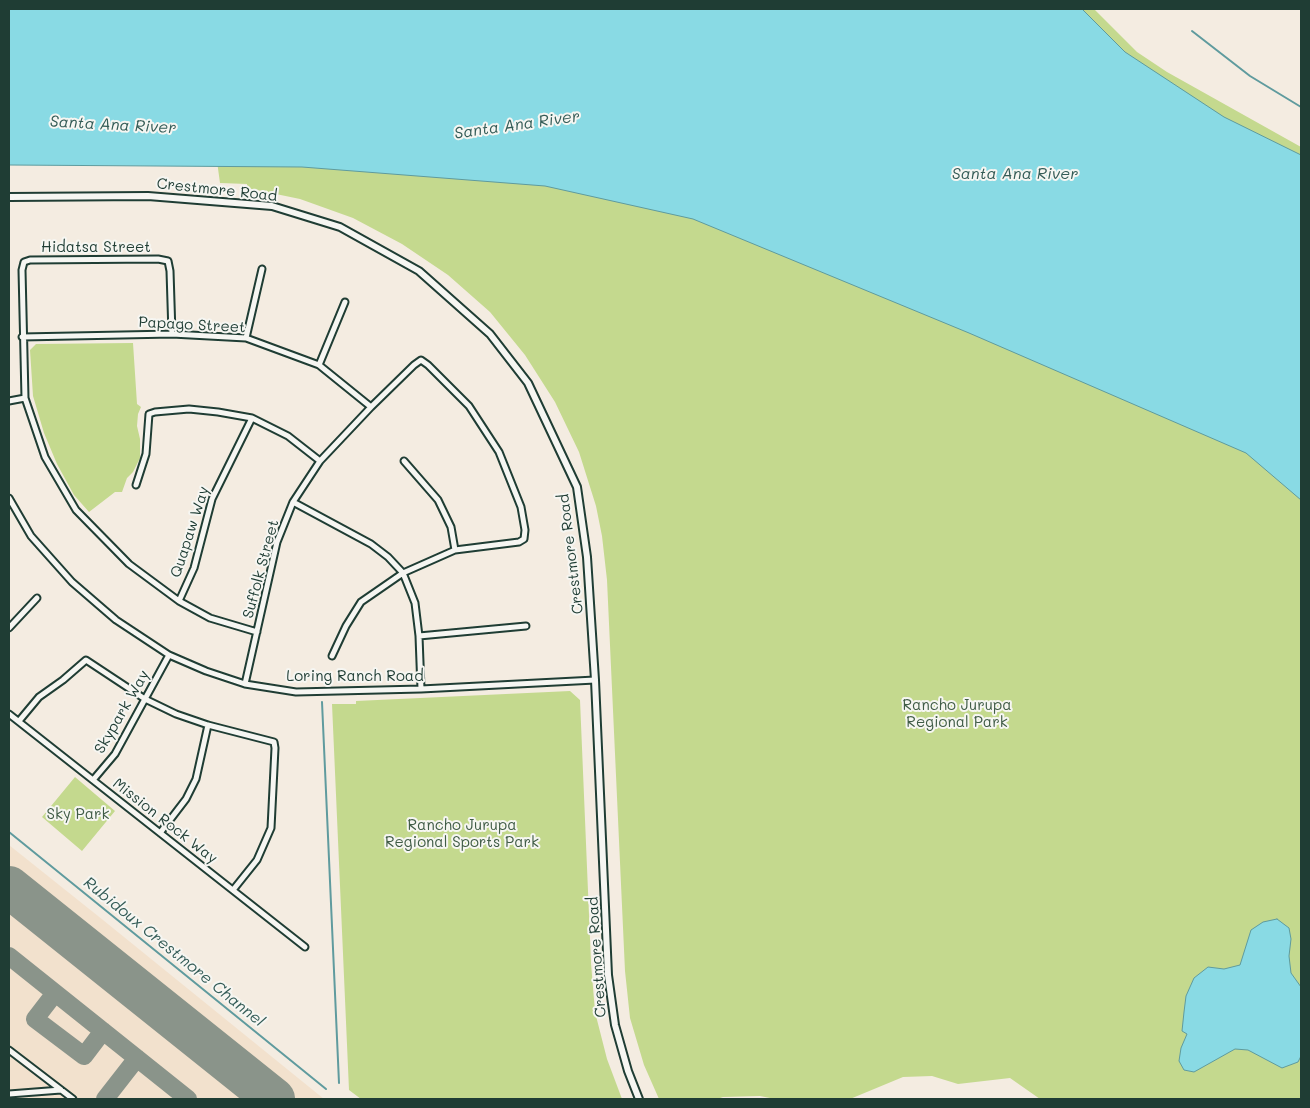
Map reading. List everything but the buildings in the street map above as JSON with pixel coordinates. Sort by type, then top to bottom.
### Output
[{"type":"street","name":"Crestmore Road","points":[[9,197],[148,196],[272,206],[340,227],[419,271],[490,334],[528,383],[577,487],[587,557],[595,680],[608,975],[615,1025],[628,1071],[639,1099]]},
{"type":"street","name":"Hidatsa Street","points":[[22,337],[22,270],[24,262],[30,260],[158,259],[168,261],[172,334]]},
{"type":"street","points":[[246,338],[262,269]]},
{"type":"street","points":[[319,365],[345,302]]},
{"type":"street","name":"Papago Street","points":[[22,337],[172,334],[246,338],[319,365],[371,407]]},
{"type":"street","points":[[22,337],[25,398],[45,457],[76,510],[129,564],[179,601],[210,618],[257,632]]},
{"type":"street","name":"Suffolk Street","points":[[245,684],[278,542],[293,502],[320,461],[371,407],[421,360],[469,406],[499,452],[521,507],[525,530],[524,540],[455,550]]},
{"type":"street","points":[[9,401],[25,398]]},
{"type":"street","points":[[136,485],[146,454],[149,414],[189,409],[252,418],[288,436],[320,461]]},
{"type":"street","name":"Quapaw Way","points":[[179,601],[194,568],[212,499],[252,418]]},
{"type":"street","points":[[332,656],[346,626],[361,602],[403,573],[455,550],[451,527],[438,500],[404,461]]},
{"type":"street","name":"Loring Ranch Road","points":[[9,498],[31,536],[72,582],[116,620],[169,655],[206,672],[245,684],[296,692],[421,689],[595,680]]},
{"type":"street","points":[[293,502],[371,544],[388,557],[403,573],[415,602],[419,636],[421,689]]},
{"type":"street","points":[[9,628],[37,598]]},
{"type":"street","points":[[419,636],[526,626]]},
{"type":"street","name":"Skypark Way","points":[[93,780],[115,754],[169,655]]},
{"type":"street","points":[[19,721],[39,697],[64,680],[86,660],[145,699],[176,714],[208,725],[274,742],[271,828],[257,860],[233,890]]},
{"type":"street","name":"Mission Rock Way","points":[[9,714],[305,947]]},
{"type":"street","points":[[160,833],[186,799],[196,779],[208,725]]},
{"type":"street","points":[[9,1050],[73,1099]]},
{"type":"street","points":[[9,1094],[61,1090]]},
{"type":"shaded area","points":[[9,845],[103,920],[324,1099],[9,1099]]},
{"type":"green space","name":"Rancho Jurupa Regional Park","points":[[196,9],[1094,9],[1137,52],[1167,72],[1301,147],[1301,1099],[1040,1099],[1010,1078],[958,1084],[932,1076],[903,1077],[850,1099],[775,1099],[760,1096],[723,1097],[717,1099],[659,1099],[644,1065],[630,1018],[625,971],[607,580],[602,536],[596,506],[579,452],[555,402],[525,355],[490,312],[448,275],[402,244],[353,218],[300,199],[247,188],[247,184],[220,183]]},
{"type":"green space","points":[[133,343],[137,404],[141,407],[137,426],[140,439],[140,458],[133,472],[127,478],[122,492],[115,492],[89,512],[74,495],[57,464],[44,433],[33,396],[30,350],[36,344]]},
{"type":"green space","name":"Rancho Jurupa Regional Sports Park","points":[[570,691],[580,700],[591,963],[595,1012],[607,1059],[622,1099],[361,1099],[349,1090],[332,704],[356,704],[356,701]]},
{"type":"green space","name":"Sky Park","points":[[75,777],[115,811],[82,851],[42,817]]},
{"type":"water","name":"Santa Ana River","points":[[9,9],[1082,9],[1125,52],[1224,117],[1301,155],[1301,500],[1246,453],[969,333],[693,219],[545,186],[302,167],[9,165]]},
{"type":"water","points":[[1277,919],[1289,928],[1291,939],[1289,956],[1291,973],[1301,987],[1301,1056],[1298,1062],[1282,1068],[1248,1050],[1235,1049],[1194,1072],[1184,1070],[1179,1061],[1181,1048],[1187,1034],[1182,1031],[1184,1012],[1186,996],[1194,978],[1208,967],[1224,969],[1240,965],[1251,930],[1263,922]]},
{"type":"waterway","points":[[1192,31],[1250,76],[1301,107]]},
{"type":"waterway","name":"Rubidoux Crestmore Channel","points":[[322,702],[339,1083]]},
{"type":"waterway","name":"Rubidoux Crestmore Channel","points":[[9,832],[326,1089]]},
{"type":"taxiway","points":[[9,956],[188,1099]]},
{"type":"taxiway","points":[[55,993],[35,1019],[84,1056],[103,1031]]},
{"type":"taxiway","points":[[105,1099],[137,1058]]},
{"type":"runway","points":[[9,887],[274,1099]]}]
